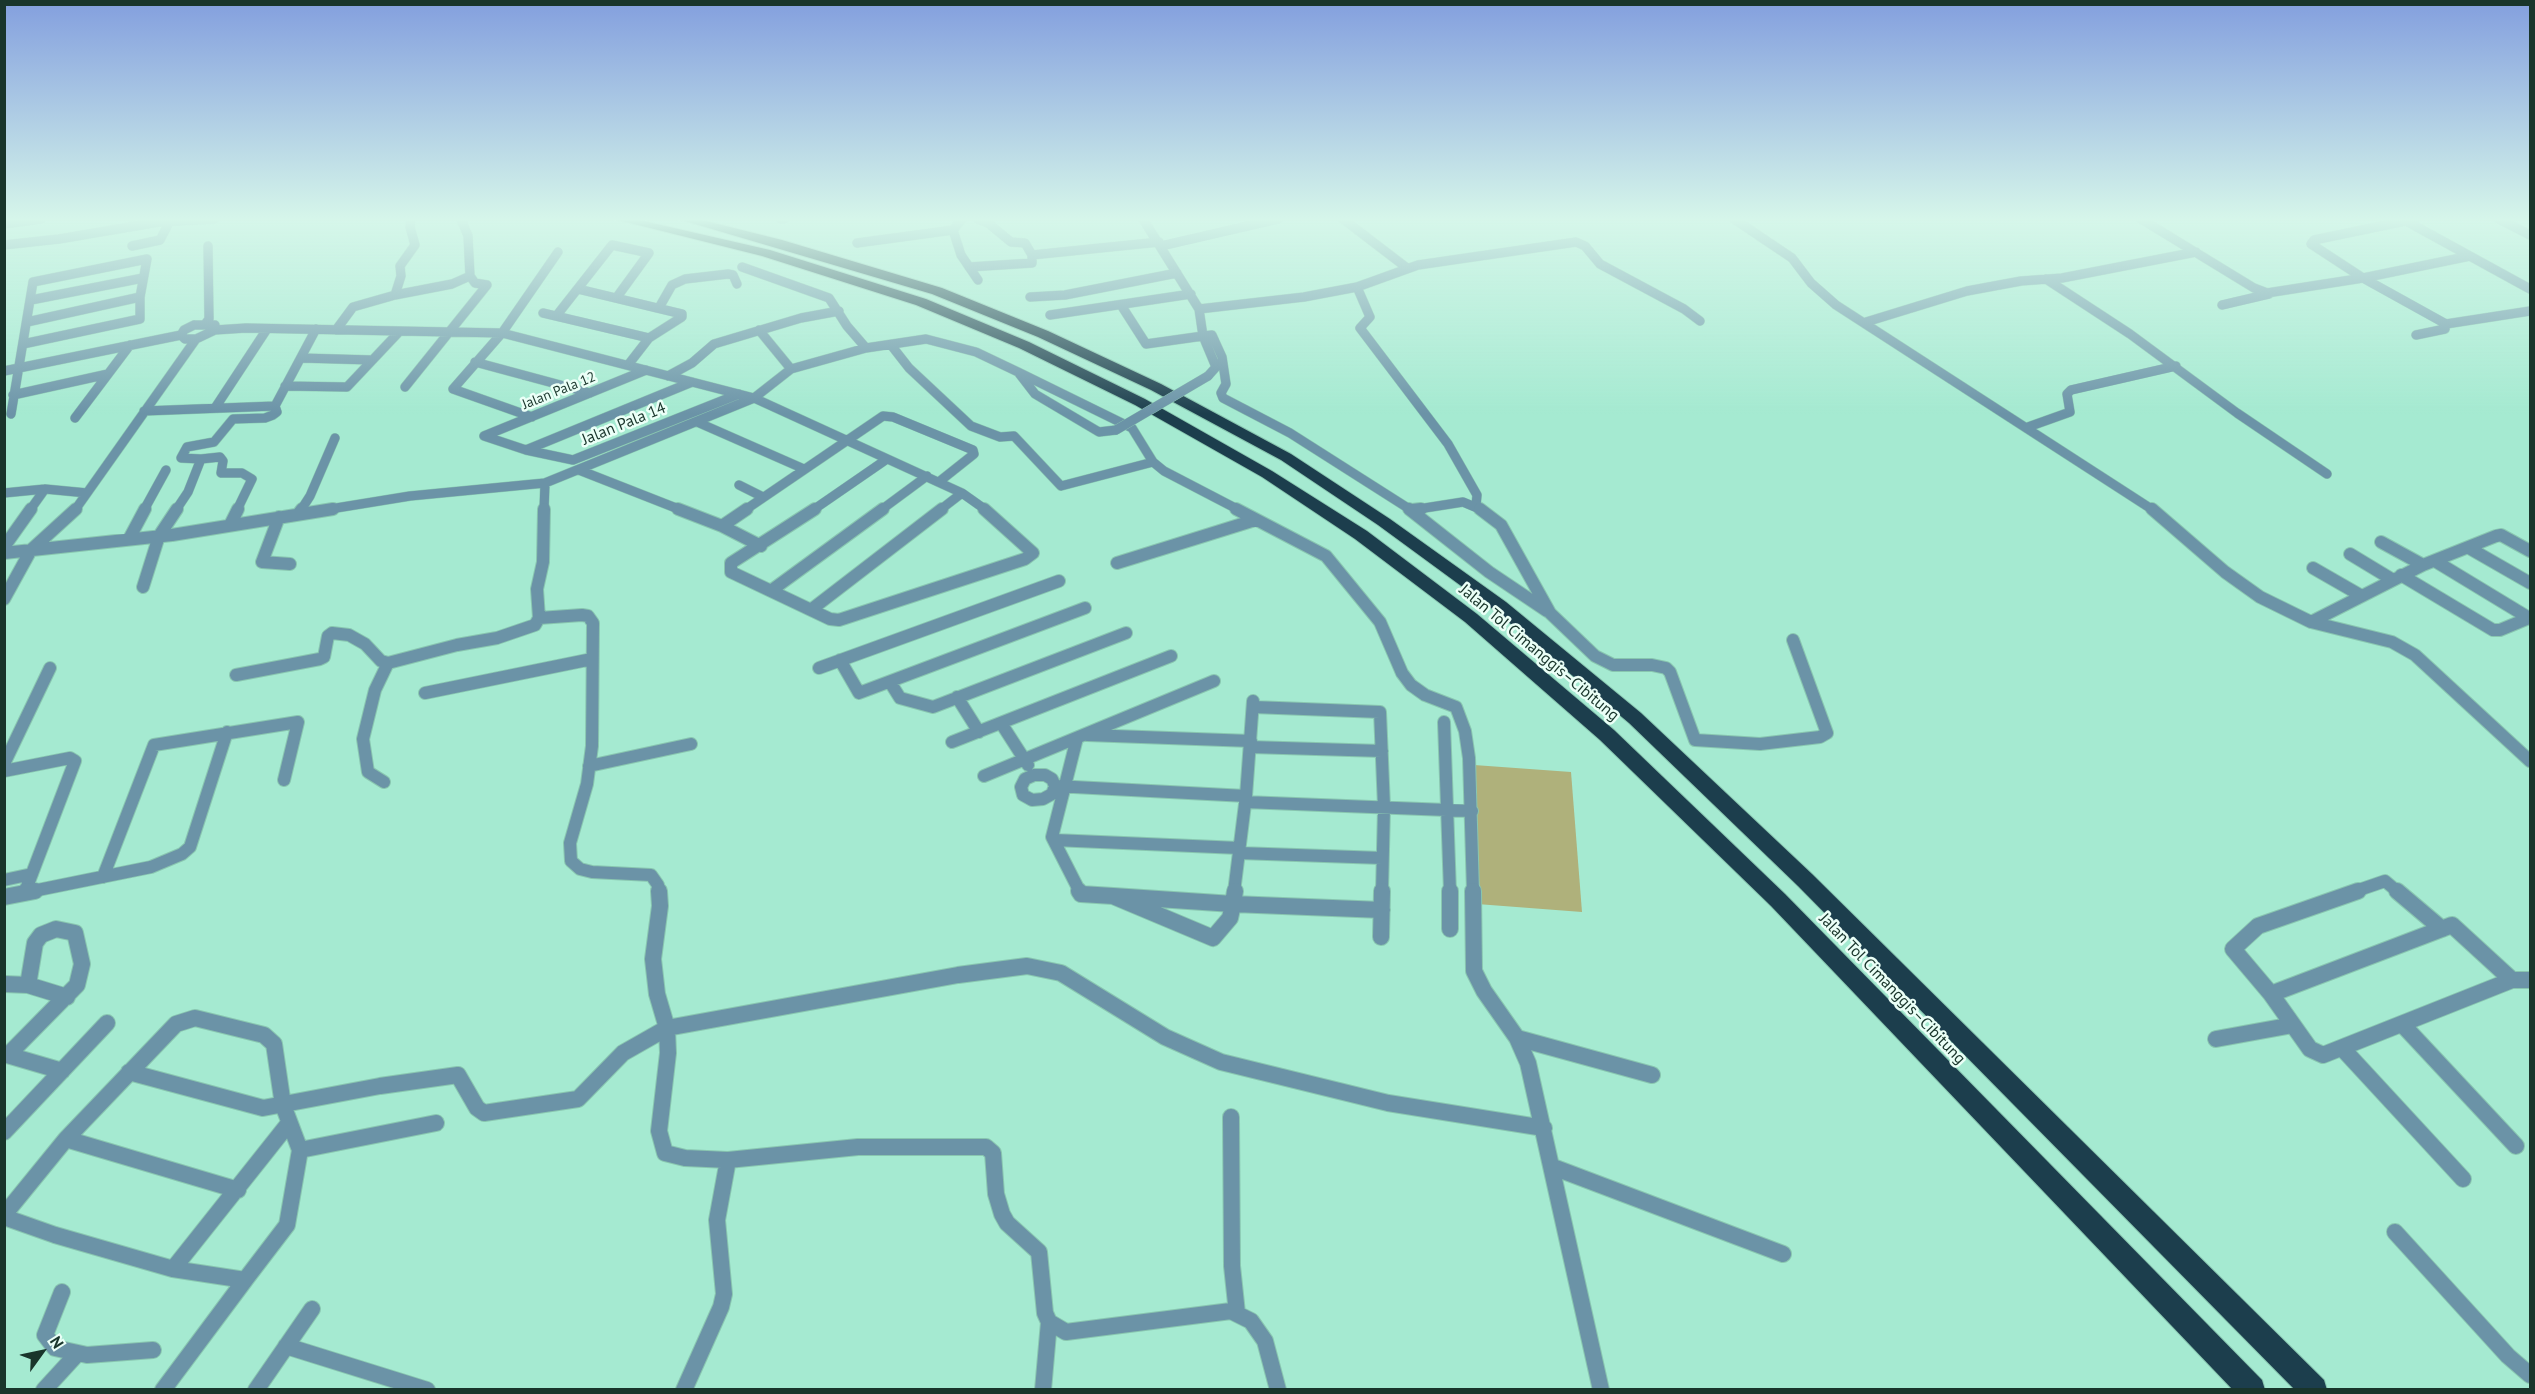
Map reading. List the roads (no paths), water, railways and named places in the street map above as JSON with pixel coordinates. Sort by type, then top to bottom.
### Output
[{"type":"highway","name":"Jalan Tol Cimanggis–Cibitung","points":[[864,284],[921,302],[1024,345],[1140,402],[1267,474],[1361,536],[1471,618],[1641,768],[1778,900],[2252,1389]]},
{"type":"highway","name":"Jalan Tol Cimanggis–Cibitung","points":[[914,284],[937,291],[1043,334],[1156,387],[1286,457],[1384,522],[1500,606],[1635,718],[1813,888],[2314,1389]]},
{"type":"street","points":[[11,414],[35,284]]},
{"type":"street","points":[[31,300],[112,284]]},
{"type":"street","points":[[23,344],[140,324],[142,284]]},
{"type":"street","points":[[206,323],[209,319],[209,284]]},
{"type":"street","points":[[395,295],[398,284]]},
{"type":"street","points":[[336,330],[353,307],[395,295],[452,284]]},
{"type":"street","points":[[405,387],[487,285],[481,284]]},
{"type":"street","points":[[532,417],[453,389],[502,333],[536,284]]},
{"type":"street","points":[[557,315],[582,284]]},
{"type":"street","points":[[617,297],[627,284]]},
{"type":"street","points":[[660,306],[674,284]]},
{"type":"street","points":[[790,284],[829,298],[847,326],[866,348]]},
{"type":"street","points":[[1030,297],[1065,295],[1121,284]]},
{"type":"street","points":[[1018,372],[1035,394],[1099,432],[1107,433],[1116,430],[1208,376],[1216,367],[1203,336],[1199,309],[1184,284]]},
{"type":"street","points":[[1199,309],[1304,297],[1364,284]]},
{"type":"street","points":[[1637,284],[1684,309],[1700,321]]},
{"type":"street","points":[[1814,284],[1823,295],[2151,508],[2174,525],[2225,572],[2260,597],[2311,622],[2376,637],[2405,648],[2427,665],[2530,761]]},
{"type":"street","points":[[1866,322],[1953,294],[2015,284]]},
{"type":"street","points":[[2054,284],[2176,366],[2237,413],[2327,474]]},
{"type":"street","points":[[2248,284],[2273,293]]},
{"type":"street","points":[[2223,305],[2273,293],[2327,284]]},
{"type":"street","points":[[2374,284],[2446,324],[2530,311]]},
{"type":"street","points":[[1357,287],[1370,317],[1360,328],[1448,444],[1477,495],[1476,506]]},
{"type":"street","points":[[578,289],[679,312],[682,317],[649,338],[628,365]]},
{"type":"street","points":[[1050,315],[1191,294]]},
{"type":"street","points":[[27,322],[140,297]]},
{"type":"street","points":[[1122,304],[1146,344],[1212,335],[1222,357],[1226,384],[1221,393],[1223,398],[1290,433],[1412,510],[1489,572],[1550,613],[1603,662],[1613,665],[1665,668],[1670,672],[1695,740],[1733,744],[1788,742],[1827,733],[1793,640]]},
{"type":"street","points":[[668,376],[692,363],[705,349],[759,330],[839,311]]},
{"type":"street","points":[[543,313],[649,338]]},
{"type":"street","points":[[181,336],[184,330],[194,325],[206,323],[214,325],[215,330]]},
{"type":"street","points":[[2416,335],[2445,330],[2446,324]]},
{"type":"street","points":[[215,408],[267,328]]},
{"type":"street","points":[[4,371],[181,336],[186,339],[196,339],[215,330],[267,328],[398,333],[502,333],[754,398],[962,493],[992,514],[1033,553],[1002,567],[834,620]]},
{"type":"street","points":[[230,525],[252,479],[242,473],[221,473],[223,461],[220,458],[181,458],[188,446],[215,441],[233,419],[270,417],[277,412],[275,406],[316,329]]},
{"type":"street","points":[[759,330],[791,369]]},
{"type":"street","points":[[285,386],[347,387],[398,333]]},
{"type":"street","points":[[4,599],[31,550],[76,508],[196,339]]},
{"type":"street","points":[[4,553],[159,536],[410,496],[545,483],[754,398],[791,369],[866,348],[926,339],[976,352],[1132,428],[1153,462],[1164,471],[1326,556],[1380,622],[1402,673],[1411,685],[1425,695],[1453,706],[1465,730],[1472,811],[1474,971],[1484,992],[1517,1038],[1528,1063],[1553,1167],[1600,1389]]},
{"type":"street","points":[[75,418],[130,345]]},
{"type":"street","points":[[891,345],[909,368],[971,426],[1000,436],[1014,436],[1062,486],[1153,462]]},
{"type":"street","points":[[301,358],[372,360]]},
{"type":"street","points":[[475,362],[590,393]]},
{"type":"street","points":[[2028,426],[2070,412],[2067,394],[2071,390],[2176,366]]},
{"type":"street","name":"Jalan Pala 12","points":[[484,436],[646,370]]},
{"type":"street","points":[[13,395],[108,374]]},
{"type":"street","points":[[526,450],[692,382]]},
{"type":"street","name":"Jalan Pala 14","points":[[484,436],[566,460],[580,458],[739,394]]},
{"type":"street","points":[[144,411],[275,406]]},
{"type":"street","points":[[722,526],[879,418],[887,416],[973,450],[974,454],[940,481]]},
{"type":"street","points":[[697,422],[804,469]]},
{"type":"street","points":[[299,513],[310,496],[335,438]]},
{"type":"street","points":[[143,587],[159,536],[188,492],[201,459]]},
{"type":"street","points":[[840,631],[834,620],[730,569],[731,563],[760,546],[888,459]]},
{"type":"street","points":[[129,539],[166,470]]},
{"type":"street","points":[[579,470],[722,526],[760,546]]},
{"type":"street","points":[[772,590],[927,476]]},
{"type":"street","points":[[539,618],[537,589],[543,562],[545,483]]},
{"type":"street","points":[[739,485],[763,497]]},
{"type":"street","points":[[4,493],[45,489],[87,493]]},
{"type":"street","points":[[4,547],[45,489]]},
{"type":"street","points":[[812,609],[962,493]]},
{"type":"street","points":[[1412,510],[1462,502],[1476,506],[1501,525],[1550,613]]},
{"type":"street","points":[[279,517],[262,562],[290,564]]},
{"type":"street","points":[[1118,563],[1255,519]]},
{"type":"street","points":[[2311,622],[2360,595],[2423,565],[2501,535],[2530,551]]},
{"type":"street","points":[[2381,542],[2423,565]]},
{"type":"street","points":[[2469,548],[2530,584]]},
{"type":"street","points":[[2350,554],[2493,630],[2500,630],[2529,618],[2435,561]]},
{"type":"street","points":[[2313,568],[2360,595]]},
{"type":"street","points":[[819,668],[1059,581]]},
{"type":"street","points":[[840,660],[859,693],[1085,608]]},
{"type":"street","points":[[236,675],[320,659],[324,657],[328,636],[335,633],[349,635],[365,644],[381,661],[388,663],[457,645],[497,638],[526,629],[539,618],[588,616],[593,623],[592,746],[587,784],[570,843],[571,861],[574,866],[592,872],[645,874],[656,879],[660,900],[653,959],[654,975],[668,1028],[660,1142],[665,1153],[672,1156],[728,1160],[858,1147],[986,1147],[993,1153],[996,1194],[1002,1214],[1011,1227],[1039,1252],[1045,1313],[1049,1322],[1043,1389]]},
{"type":"street","points":[[890,682],[900,698],[933,707],[1126,633]]},
{"type":"street","points":[[952,742],[1171,656]]},
{"type":"street","points":[[425,693],[592,659]]},
{"type":"street","points":[[384,782],[368,772],[363,739],[375,690],[388,663]]},
{"type":"street","points":[[4,764],[50,668]]},
{"type":"street","points":[[984,776],[1214,681]]},
{"type":"street","points":[[957,698],[978,732]]},
{"type":"street","points":[[1113,896],[1213,938],[1230,918],[1233,904],[1246,799],[1253,704],[1380,712],[1384,807],[1381,937]]},
{"type":"street","points":[[104,877],[154,745],[284,721],[298,722],[284,780]]},
{"type":"street","points":[[1444,722],[1449,810],[1450,929]]},
{"type":"street","points":[[1001,723],[1034,775]]},
{"type":"street","points":[[4,897],[151,867],[182,854],[190,847],[227,732]]},
{"type":"street","points":[[1080,736],[1382,751]]},
{"type":"street","points":[[1080,736],[1060,786],[1052,837],[1081,894],[1233,904],[1382,910]]},
{"type":"street","points":[[589,766],[691,744]]},
{"type":"street","points":[[4,771],[70,758],[75,761],[25,893]]},
{"type":"street","points":[[1060,786],[1043,799],[1032,800],[1023,795],[1021,787],[1025,779],[1034,775],[1045,775],[1060,786],[1472,811]]},
{"type":"street","points":[[1054,840],[1382,858]]},
{"type":"street","points":[[4,880],[32,874]]},
{"type":"street","points":[[2442,929],[2385,881],[2258,926],[2233,949],[2271,994],[2310,1049],[2323,1055],[2512,980],[2530,981]]},
{"type":"street","points":[[2271,994],[2452,926],[2512,980]]},
{"type":"street","points":[[27,985],[38,938],[50,930],[71,930],[78,938],[82,971],[77,985],[6,1054],[62,1071]]},
{"type":"street","points":[[129,1072],[256,1107],[283,1105],[452,1074],[462,1078],[477,1108],[484,1113],[578,1099],[623,1053],[668,1028],[958,975],[1026,966],[1061,973],[1165,1037],[1221,1062],[1388,1103],[1544,1128]]},
{"type":"street","points":[[4,984],[27,985],[67,996]]},
{"type":"street","points":[[163,1389],[245,1280],[286,1225],[300,1150],[283,1105],[274,1044],[264,1035],[195,1018],[176,1024],[129,1072],[66,1139],[4,1216],[55,1235],[173,1269],[245,1280]]},
{"type":"street","points":[[4,1132],[107,1023]]},
{"type":"street","points":[[2402,1024],[2516,1146]]},
{"type":"street","points":[[2216,1040],[2293,1025]]},
{"type":"street","points":[[1517,1038],[1652,1075]]},
{"type":"street","points":[[2342,1048],[2463,1179]]},
{"type":"street","points":[[1231,1117],[1232,1266],[1237,1313]]},
{"type":"street","points":[[300,1150],[436,1123]]},
{"type":"street","points":[[173,1269],[289,1124]]},
{"type":"street","points":[[66,1139],[238,1190]]},
{"type":"street","points":[[684,1389],[722,1307],[724,1294],[717,1220],[728,1160]]},
{"type":"street","points":[[1553,1167],[1784,1254]]},
{"type":"street","points":[[2395,1232],[2508,1356],[2530,1375]]},
{"type":"street","points":[[62,1292],[45,1335],[55,1348],[87,1356],[153,1350]]},
{"type":"street","points":[[256,1389],[312,1309]]},
{"type":"street","points":[[1049,1322],[1066,1332],[1168,1320],[1220,1311],[1237,1313],[1251,1321],[1265,1341],[1275,1369],[1278,1389]]},
{"type":"street","points":[[286,1346],[427,1389]]},
{"type":"street","points":[[44,1389],[77,1354]]}]
